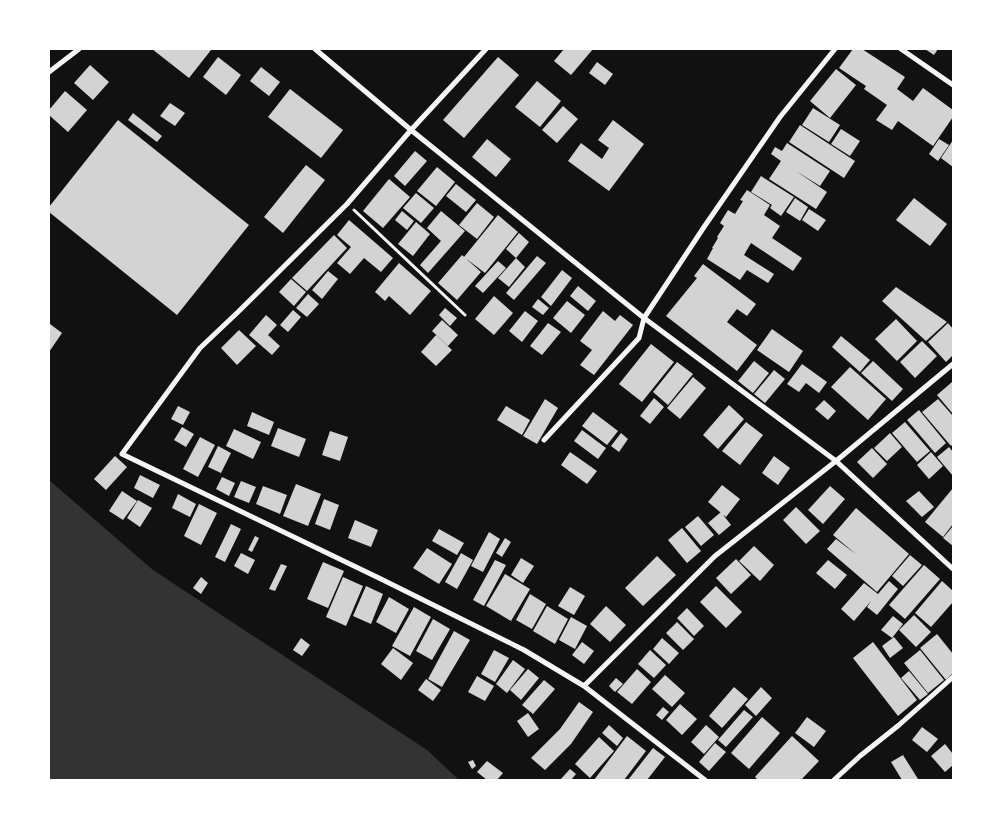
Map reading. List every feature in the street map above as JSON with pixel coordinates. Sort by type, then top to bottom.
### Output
[{"type":"street","points":[[49,72],[79,49]]},
{"type":"street","points":[[315,49],[411,130],[644,318],[836,461],[953,569]]},
{"type":"street","points":[[486,49],[411,130],[347,204],[200,348],[122,454],[381,578],[524,650],[584,686],[705,780]]},
{"type":"street","points":[[544,440],[639,338],[644,318],[704,227],[780,117],[834,49]]},
{"type":"street","points":[[901,49],[953,84]]},
{"type":"street","points":[[584,686],[715,556],[836,461],[953,364]]},
{"type":"street","points":[[834,780],[953,677]]},
{"type":"path","points":[[347,204],[465,315]]},
{"type":"shaded area","points":[[49,480],[153,570],[427,750],[459,780],[49,780]]},
{"type":"building","points":[[152,49],[210,49],[211,50],[189,78]]},
{"type":"building","points":[[564,49],[593,49],[571,75],[554,61]]},
{"type":"building","points":[[853,49],[862,49],[905,77],[897,89],[913,101],[923,88],[953,110],[953,117],[933,146],[898,121],[892,130],[876,120],[887,105],[864,89],[866,86],[839,68]]},
{"type":"building","points":[[925,49],[938,49],[934,55]]},
{"type":"building","points":[[218,57],[241,75],[226,95],[203,77]]},
{"type":"building","points":[[498,57],[519,75],[464,138],[443,120]]},
{"type":"building","points":[[597,62],[613,74],[605,85],[589,73]]},
{"type":"building","points":[[90,65],[109,82],[93,100],[74,83]]},
{"type":"building","points":[[261,67],[280,82],[269,96],[250,81]]},
{"type":"building","points":[[836,69],[856,85],[830,118],[810,101]]},
{"type":"building","points":[[537,81],[561,101],[540,127],[515,107]]},
{"type":"building","points":[[290,89],[343,130],[321,158],[268,117]]},
{"type":"building","points":[[65,91],[87,110],[68,132],[49,115],[49,110]]},
{"type":"building","points":[[170,103],[185,113],[175,126],[160,116]]},
{"type":"building","points":[[563,106],[578,119],[557,143],[542,130]]},
{"type":"building","points":[[813,108],[840,125],[829,142],[802,125]]},
{"type":"building","points":[[133,113],[162,136],[157,142],[128,120]]},
{"type":"building","points":[[118,120],[249,225],[177,315],[49,212],[49,207]]},
{"type":"building","points":[[613,120],[644,144],[609,191],[568,161],[581,143],[602,159],[609,148],[598,140]]},
{"type":"building","points":[[800,125],[855,161],[844,178],[789,142]]},
{"type":"building","points":[[841,129],[860,141],[850,156],[831,144]]},
{"type":"building","points":[[487,139],[511,159],[496,177],[472,157]]},
{"type":"building","points":[[939,139],[949,145],[938,161],[929,154]]},
{"type":"building","points":[[953,140],[953,167],[941,158]]},
{"type":"building","points":[[787,143],[830,171],[820,186],[796,171],[827,192],[816,209],[769,179],[781,161],[771,154],[775,147],[782,151]]},
{"type":"building","points":[[415,151],[427,161],[405,186],[394,176]]},
{"type":"building","points":[[306,165],[325,180],[283,233],[264,217]]},
{"type":"building","points":[[437,167],[455,182],[436,206],[417,191]]},
{"type":"building","points":[[761,176],[794,197],[781,216],[770,208],[772,205],[751,192]]},
{"type":"building","points":[[389,179],[410,197],[383,228],[363,211]]},
{"type":"building","points":[[456,184],[476,200],[466,212],[446,196]]},
{"type":"building","points":[[747,190],[770,205],[764,215],[780,226],[772,238],[802,258],[793,271],[751,243],[744,255],[774,274],[768,283],[747,270],[740,280],[707,259],[724,226],[720,223],[728,210],[735,214],[743,201],[740,200]]},
{"type":"building","points":[[416,193],[434,208],[421,223],[403,208]]},
{"type":"building","points":[[795,198],[808,207],[800,221],[786,212]]},
{"type":"building","points":[[914,198],[947,224],[930,246],[896,220]]},
{"type":"building","points":[[477,203],[494,217],[477,239],[459,225]]},
{"type":"building","points":[[809,209],[826,220],[818,231],[802,220]]},
{"type":"building","points":[[402,211],[414,221],[407,230],[395,220]]},
{"type":"building","points":[[441,211],[465,231],[428,273],[420,265],[441,241],[427,228]]},
{"type":"building","points":[[498,215],[518,232],[485,273],[464,257]]},
{"type":"building","points":[[349,220],[393,258],[381,272],[364,258],[350,274],[337,263],[351,247],[337,235]]},
{"type":"building","points":[[416,222],[430,234],[413,256],[398,244]]},
{"type":"building","points":[[519,233],[529,242],[516,258],[506,249]]},
{"type":"building","points":[[334,235],[347,248],[307,291],[292,278]]},
{"type":"building","points":[[462,255],[481,272],[457,300],[438,283]]},
{"type":"building","points":[[537,256],[546,263],[514,300],[506,293]]},
{"type":"building","points":[[516,258],[525,267],[509,287],[498,278]]},
{"type":"building","points":[[498,261],[506,268],[483,293],[475,286]]},
{"type":"building","points":[[399,263],[431,291],[410,315],[389,296],[385,301],[375,292]]},
{"type":"building","points":[[703,264],[756,304],[747,316],[737,309],[727,322],[757,345],[737,371],[666,316],[697,278],[694,276]]},
{"type":"building","points":[[562,270],[572,278],[551,306],[541,297]]},
{"type":"building","points":[[328,271],[338,279],[322,299],[312,290]]},
{"type":"building","points":[[291,279],[306,292],[294,306],[279,292]]},
{"type":"building","points":[[578,286],[596,301],[588,311],[570,296]]},
{"type":"building","points":[[896,287],[947,322],[926,341],[882,301]]},
{"type":"building","points":[[308,294],[319,304],[307,317],[296,308]]},
{"type":"building","points":[[494,296],[513,313],[494,335],[475,319]]},
{"type":"building","points":[[538,299],[549,308],[543,315],[532,307]]},
{"type":"building","points":[[567,301],[585,315],[571,333],[553,318]]},
{"type":"building","points":[[445,308],[457,318],[450,326],[439,315]]},
{"type":"building","points":[[293,310],[301,317],[288,332],[280,325]]},
{"type":"building","points":[[525,311],[538,321],[522,342],[509,331]]},
{"type":"building","points":[[603,311],[615,321],[620,315],[633,325],[594,375],[580,365],[592,350],[580,341]]},
{"type":"building","points":[[266,315],[277,325],[268,335],[280,346],[272,355],[249,335]]},
{"type":"building","points":[[896,319],[917,341],[897,361],[875,339]]},
{"type":"building","points":[[442,320],[458,335],[448,346],[432,331]]},
{"type":"building","points":[[548,323],[561,332],[542,355],[530,346]]},
{"type":"building","points":[[948,323],[953,329],[953,355],[946,362],[928,342]]},
{"type":"building","points":[[50,324],[62,333],[49,352],[49,327]]},
{"type":"building","points":[[772,329],[803,351],[789,372],[757,350]]},
{"type":"building","points":[[239,330],[256,346],[237,365],[221,348]]},
{"type":"building","points":[[436,335],[452,350],[436,366],[421,352]]},
{"type":"building","points":[[841,336],[870,360],[860,372],[832,347]]},
{"type":"building","points":[[922,341],[937,356],[915,378],[900,362]]},
{"type":"building","points":[[651,344],[674,362],[642,402],[619,384]]},
{"type":"building","points":[[754,361],[769,373],[753,393],[738,381]]},
{"type":"building","points":[[873,361],[903,389],[892,401],[861,373]]},
{"type":"building","points":[[677,362],[693,374],[668,405],[653,392]]},
{"type":"building","points":[[802,364],[827,382],[819,393],[806,383],[799,392],[787,384]]},
{"type":"building","points":[[850,367],[886,399],[868,420],[831,387]]},
{"type":"building","points":[[774,370],[785,379],[765,403],[754,394]]},
{"type":"building","points":[[693,377],[706,388],[680,419],[667,408]]},
{"type":"building","points":[[952,382],[953,384],[953,414],[937,395]]},
{"type":"building","points":[[654,398],[664,407],[650,424],[640,416]]},
{"type":"building","points":[[545,399],[558,408],[537,444],[523,436]]},
{"type":"building","points":[[938,399],[953,416],[953,444],[951,446],[922,412]]},
{"type":"building","points":[[824,400],[836,411],[828,420],[815,409]]},
{"type":"building","points":[[729,405],[744,419],[718,449],[703,435]]},
{"type":"building","points":[[178,406],[190,412],[183,425],[171,419]]},
{"type":"building","points":[[506,406],[530,420],[522,435],[497,420]]},
{"type":"building","points":[[919,410],[946,443],[935,453],[907,420]]},
{"type":"building","points":[[252,412],[274,422],[269,435],[247,426]]},
{"type":"building","points":[[593,412],[618,431],[607,445],[582,426]]},
{"type":"building","points":[[746,422],[763,435],[740,465],[722,451]]},
{"type":"building","points":[[905,422],[930,451],[917,462],[892,433]]},
{"type":"building","points":[[182,427],[194,434],[186,447],[174,440]]},
{"type":"building","points":[[278,428],[306,439],[299,457],[271,446]]},
{"type":"building","points":[[234,429],[261,442],[253,459],[226,446]]},
{"type":"building","points":[[582,430],[606,448],[598,459],[574,441]]},
{"type":"building","points":[[330,431],[348,437],[340,461],[322,455]]},
{"type":"building","points":[[621,433],[628,439],[619,452],[611,446]]},
{"type":"building","points":[[890,433],[902,447],[887,461],[874,448]]},
{"type":"building","points":[[200,437],[215,445],[198,477],[183,469]]},
{"type":"building","points":[[218,446],[231,453],[221,473],[208,467]]},
{"type":"building","points":[[949,447],[953,452],[953,476],[937,457]]},
{"type":"building","points":[[872,448],[887,464],[873,478],[857,462]]},
{"type":"building","points":[[570,452],[597,471],[587,484],[561,465]]},
{"type":"building","points":[[931,452],[943,466],[929,479],[917,465]]},
{"type":"building","points":[[115,456],[127,467],[106,490],[94,479]]},
{"type":"building","points":[[774,456],[790,468],[778,485],[762,473]]},
{"type":"building","points":[[140,475],[160,485],[153,498],[134,488]]},
{"type":"building","points":[[222,477],[235,483],[229,496],[216,489]]},
{"type":"building","points":[[241,481],[256,487],[249,503],[234,497]]},
{"type":"building","points":[[296,484],[321,494],[308,526],[283,516]]},
{"type":"building","points":[[722,485],[740,499],[726,517],[708,502]]},
{"type":"building","points":[[263,486],[287,495],[280,514],[256,504]]},
{"type":"building","points":[[830,486],[845,499],[823,524],[808,510]]},
{"type":"building","points":[[953,488],[953,524],[943,537],[925,522]]},
{"type":"building","points":[[122,491],[137,501],[123,520],[109,511]]},
{"type":"building","points":[[919,491],[934,507],[922,517],[906,501]]},
{"type":"building","points":[[178,494],[196,504],[190,517],[172,508]]},
{"type":"building","points":[[324,499],[339,505],[330,530],[315,524]]},
{"type":"building","points":[[138,500],[152,508],[140,527],[127,518]]},
{"type":"building","points":[[199,504],[217,513],[201,545],[184,536]]},
{"type":"building","points":[[796,507],[820,531],[806,544],[783,520]]},
{"type":"building","points":[[856,508],[909,554],[877,592],[827,549],[836,539],[857,555],[833,535]]},
{"type":"building","points":[[721,512],[731,525],[719,535],[708,523]]},
{"type":"building","points":[[698,516],[714,535],[701,546],[685,527]]},
{"type":"building","points":[[355,520],[378,530],[371,547],[348,538]]},
{"type":"building","points":[[231,524],[241,529],[225,562],[215,557]]},
{"type":"building","points":[[953,526],[953,546],[943,538]]},
{"type":"building","points":[[682,528],[701,551],[687,563],[668,540]]},
{"type":"building","points":[[439,529],[464,543],[457,555],[432,541]]},
{"type":"building","points":[[489,532],[500,539],[483,572],[471,566]]},
{"type":"building","points":[[255,536],[259,538],[252,552],[248,550]]},
{"type":"building","points":[[505,538],[511,542],[502,557],[496,553]]},
{"type":"building","points":[[754,546],[774,565],[760,581],[739,561]]},
{"type":"building","points":[[427,548],[452,564],[439,584],[413,568]]},
{"type":"building","points":[[241,553],[255,560],[248,574],[234,566]]},
{"type":"building","points":[[461,553],[473,560],[457,589],[445,582]]},
{"type":"building","points":[[910,555],[922,565],[903,586],[892,576]]},
{"type":"building","points":[[657,556],[676,575],[643,606],[625,588]]},
{"type":"building","points":[[521,558],[534,566],[523,583],[511,575]]},
{"type":"building","points":[[736,559],[751,575],[731,594],[716,578]]},
{"type":"building","points":[[495,560],[506,565],[484,606],[473,600]]},
{"type":"building","points":[[828,560],[847,575],[835,589],[816,573]]},
{"type":"building","points":[[323,562],[344,571],[328,608],[307,599]]},
{"type":"building","points":[[281,564],[287,566],[275,591],[269,589]]},
{"type":"building","points":[[924,565],[940,579],[905,619],[889,605]]},
{"type":"building","points":[[505,574],[530,589],[511,621],[486,606]]},
{"type":"building","points":[[201,577],[208,583],[201,594],[193,588]]},
{"type":"building","points":[[343,577],[363,586],[346,626],[326,617]]},
{"type":"building","points":[[889,581],[898,589],[877,615],[867,607],[871,601],[854,621],[841,609],[864,583],[878,594]]},
{"type":"building","points":[[942,581],[953,591],[953,602],[931,627],[915,613]]},
{"type":"building","points":[[366,586],[383,594],[371,624],[353,616]]},
{"type":"building","points":[[716,586],[742,612],[726,628],[700,602]]},
{"type":"building","points":[[570,587],[585,596],[574,615],[558,606]]},
{"type":"building","points":[[530,594],[546,604],[532,629],[516,620]]},
{"type":"building","points":[[389,597],[409,609],[396,633],[376,622]]},
{"type":"building","points":[[547,606],[568,619],[555,644],[533,631]]},
{"type":"building","points":[[606,606],[626,625],[610,642],[590,624]]},
{"type":"building","points":[[414,607],[431,617],[410,656],[392,646]]},
{"type":"building","points":[[687,608],[704,626],[694,636],[677,618]]},
{"type":"building","points":[[914,615],[931,632],[916,647],[899,630]]},
{"type":"building","points":[[893,616],[903,624],[892,638],[881,630]]},
{"type":"building","points":[[571,617],[587,626],[575,649],[559,640]]},
{"type":"building","points":[[433,619],[450,629],[432,660],[416,651]]},
{"type":"building","points":[[677,622],[694,639],[683,650],[666,633]]},
{"type":"building","points":[[454,631],[470,640],[442,687],[428,679]]},
{"type":"building","points":[[937,634],[953,654],[953,673],[946,680],[920,648]]},
{"type":"building","points":[[894,637],[903,648],[890,658],[882,646]]},
{"type":"building","points":[[301,638],[310,645],[302,656],[293,650]]},
{"type":"building","points":[[662,638],[679,653],[669,664],[653,649]]},
{"type":"building","points":[[582,642],[594,651],[584,664],[572,655]]},
{"type":"building","points":[[873,642],[917,700],[898,716],[853,658]]},
{"type":"building","points":[[393,648],[413,663],[401,680],[381,664]]},
{"type":"building","points":[[494,650],[509,658],[495,682],[481,674]]},
{"type":"building","points":[[650,650],[666,665],[654,678],[638,664]]},
{"type":"building","points":[[920,650],[944,680],[928,693],[904,663]]},
{"type":"building","points":[[513,660],[525,669],[507,693],[496,684]]},
{"type":"building","points":[[528,669],[539,678],[521,700],[510,690]]},
{"type":"building","points":[[637,669],[651,682],[632,704],[617,692]]},
{"type":"building","points":[[909,671],[928,694],[920,700],[901,678]]},
{"type":"building","points":[[665,675],[685,693],[672,707],[652,689]]},
{"type":"building","points":[[477,676],[494,686],[485,701],[468,692]]},
{"type":"building","points":[[616,678],[623,684],[615,692],[609,686]]},
{"type":"building","points":[[426,679],[441,690],[433,701],[418,690]]},
{"type":"building","points":[[544,680],[555,689],[533,714],[522,705]]},
{"type":"building","points":[[734,687],[748,699],[722,728],[709,716]]},
{"type":"building","points":[[761,687],[772,698],[756,716],[745,705]]},
{"type":"building","points":[[579,702],[593,712],[571,744],[545,770],[531,758],[560,729]]},
{"type":"building","points":[[680,704],[697,719],[682,735],[666,720]]},
{"type":"building","points":[[663,707],[669,712],[662,720],[656,715]]},
{"type":"building","points":[[744,710],[753,717],[726,747],[718,740]]},
{"type":"building","points":[[528,713],[539,729],[528,737],[517,721]]},
{"type":"building","points":[[762,717],[780,733],[749,769],[731,753]]},
{"type":"building","points":[[807,717],[826,731],[814,747],[795,733]]},
{"type":"building","points":[[609,725],[623,738],[617,746],[602,733]]},
{"type":"building","points":[[706,725],[719,737],[704,754],[691,742]]},
{"type":"building","points":[[922,727],[938,739],[927,752],[912,740]]},
{"type":"building","points":[[627,736],[646,751],[624,780],[594,780]]},
{"type":"building","points":[[792,736],[819,761],[801,780],[758,780],[755,777]]},
{"type":"building","points":[[599,737],[614,751],[590,778],[575,764]]},
{"type":"building","points":[[715,743],[726,752],[709,771],[699,762]]},
{"type":"building","points":[[945,744],[953,754],[953,765],[945,772],[931,756]]},
{"type":"building","points":[[653,748],[665,757],[647,780],[628,780]]},
{"type":"building","points":[[903,755],[918,779],[902,780],[891,762]]},
{"type":"building","points":[[473,760],[476,766],[472,769],[468,762]]},
{"type":"building","points":[[487,761],[503,773],[497,780],[487,780],[477,772]]},
{"type":"building","points":[[570,769],[576,774],[571,780],[560,780]]}]
